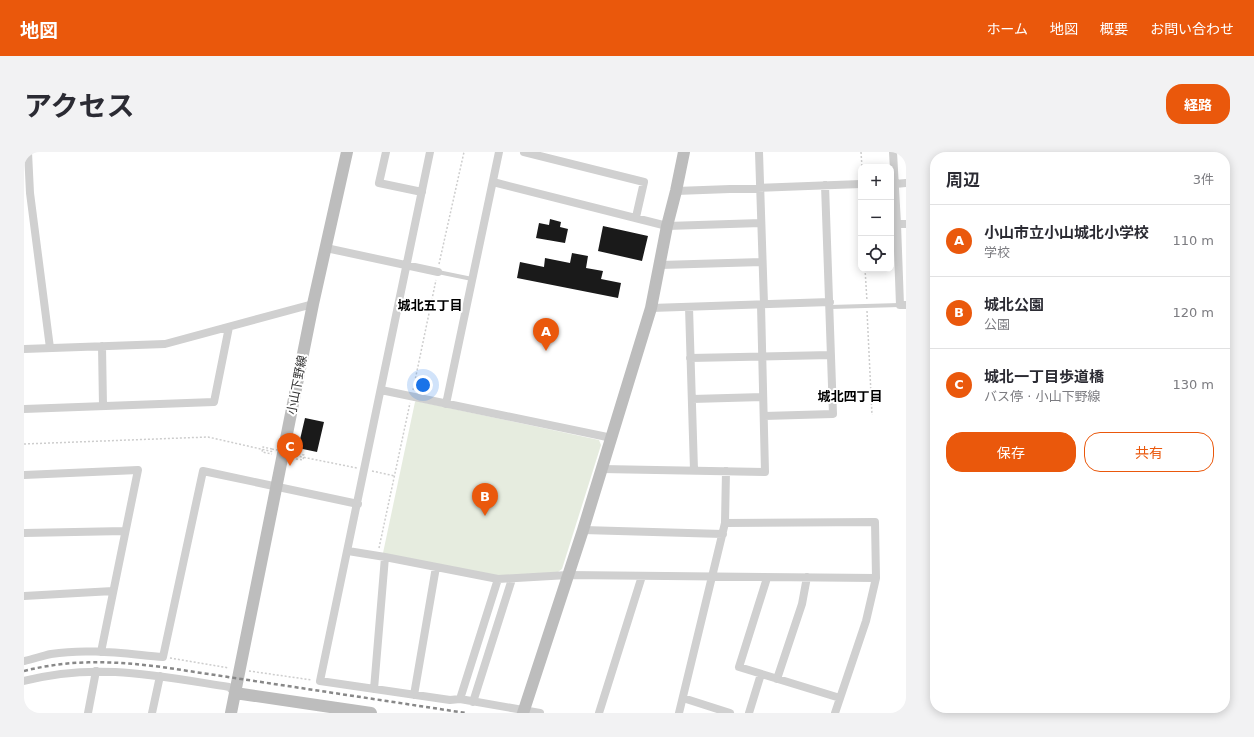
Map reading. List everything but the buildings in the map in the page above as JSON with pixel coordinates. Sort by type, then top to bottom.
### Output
[{"type":"street","points":[[28,152],[27,192],[50,348]]},
{"type":"street","name":"小山下野線","points":[[231,713],[277,486],[276,452],[313,304],[347,152]]},
{"type":"street","points":[[386,152],[379,182],[422,192]]},
{"type":"street","points":[[430,152],[320,682],[450,700],[460,699],[523,712],[540,713]]},
{"type":"street","points":[[446,404],[499,152]]},
{"type":"street","points":[[524,152],[644,182],[636,217]]},
{"type":"street","points":[[523,712],[583,530],[651,308],[667,226],[684,152]]},
{"type":"street","points":[[602,468],[766,472],[762,356],[762,262],[759,152]]},
{"type":"street","points":[[893,152],[895,184],[902,224],[903,305]]},
{"type":"street","points":[[493,182],[667,226],[761,223]]},
{"type":"street","points":[[676,191],[858,184]]},
{"type":"street","points":[[895,184],[906,184]]},
{"type":"street","points":[[764,416],[833,414],[825,186]]},
{"type":"street","points":[[326,248],[438,272]]},
{"type":"street","points":[[660,265],[762,262]]},
{"type":"street","points":[[24,349],[165,344],[313,304]]},
{"type":"street","points":[[651,308],[830,304]]},
{"type":"street","points":[[689,307],[694,470]]},
{"type":"street","points":[[24,409],[214,402],[229,327]]},
{"type":"street","points":[[102,346],[103,406]]},
{"type":"street","points":[[690,358],[831,355]]},
{"type":"street","points":[[381,390],[612,438]]},
{"type":"street","points":[[692,399],[763,397]]},
{"type":"street","points":[[24,475],[138,470],[112,591],[101,652]]},
{"type":"street","points":[[24,661],[52,654],[76,652],[101,652],[163,657],[203,471],[358,504]]},
{"type":"street","points":[[679,713],[723,534],[725,523],[726,471]]},
{"type":"street","points":[[725,523],[875,522],[876,578],[866,621],[835,713]]},
{"type":"street","points":[[583,530],[723,534]]},
{"type":"street","points":[[24,533],[125,531]]},
{"type":"street","points":[[348,551],[498,579],[568,575],[876,578]]},
{"type":"street","points":[[374,689],[381,556]]},
{"type":"street","points":[[414,695],[436,567]]},
{"type":"street","points":[[599,713],[642,576]]},
{"type":"street","points":[[777,679],[802,604],[807,577]]},
{"type":"street","points":[[767,578],[739,667],[840,698]]},
{"type":"street","points":[[460,699],[498,579]]},
{"type":"street","points":[[473,702],[512,579]]},
{"type":"street","points":[[24,596],[112,591]]},
{"type":"street","points":[[24,681],[54,674],[96,671],[128,672],[229,687],[236,693],[371,713]]},
{"type":"street","points":[[88,713],[96,671]]},
{"type":"street","points":[[749,713],[761,674]]},
{"type":"street","points":[[152,713],[160,676]]},
{"type":"street","points":[[683,698],[730,713]]},
{"type":"lane","points":[[438,272],[472,279]]},
{"type":"lane","points":[[830,304],[867,306],[903,305]]},
{"type":"path","points":[[381,556],[395,476],[464,152]]},
{"type":"path","points":[[861,152],[862,164]]},
{"type":"path","points":[[866,272],[872,415]]},
{"type":"path","points":[[24,444],[208,437],[395,476]]},
{"type":"path","points":[[276,452],[304,455],[303,460],[296,459]]},
{"type":"shaded area","points":[[416,401],[599,440],[601,445],[562,569],[558,572],[507,576],[483,574],[383,553]]},
{"type":"railway","points":[[24,671],[59,664],[93,662],[144,665],[466,713]]},
{"type":"place","name":"小山市立小山城北小学校","points":[[546,351]]},
{"type":"place","name":"城北一丁目歩道橋","points":[[290,466]]},
{"type":"place","name":"城北公園","points":[[485,516]]},
{"type":"district","name":"城北五丁目","points":[[430,305]]},
{"type":"district","name":"城北四丁目","points":[[850,396]]}]
